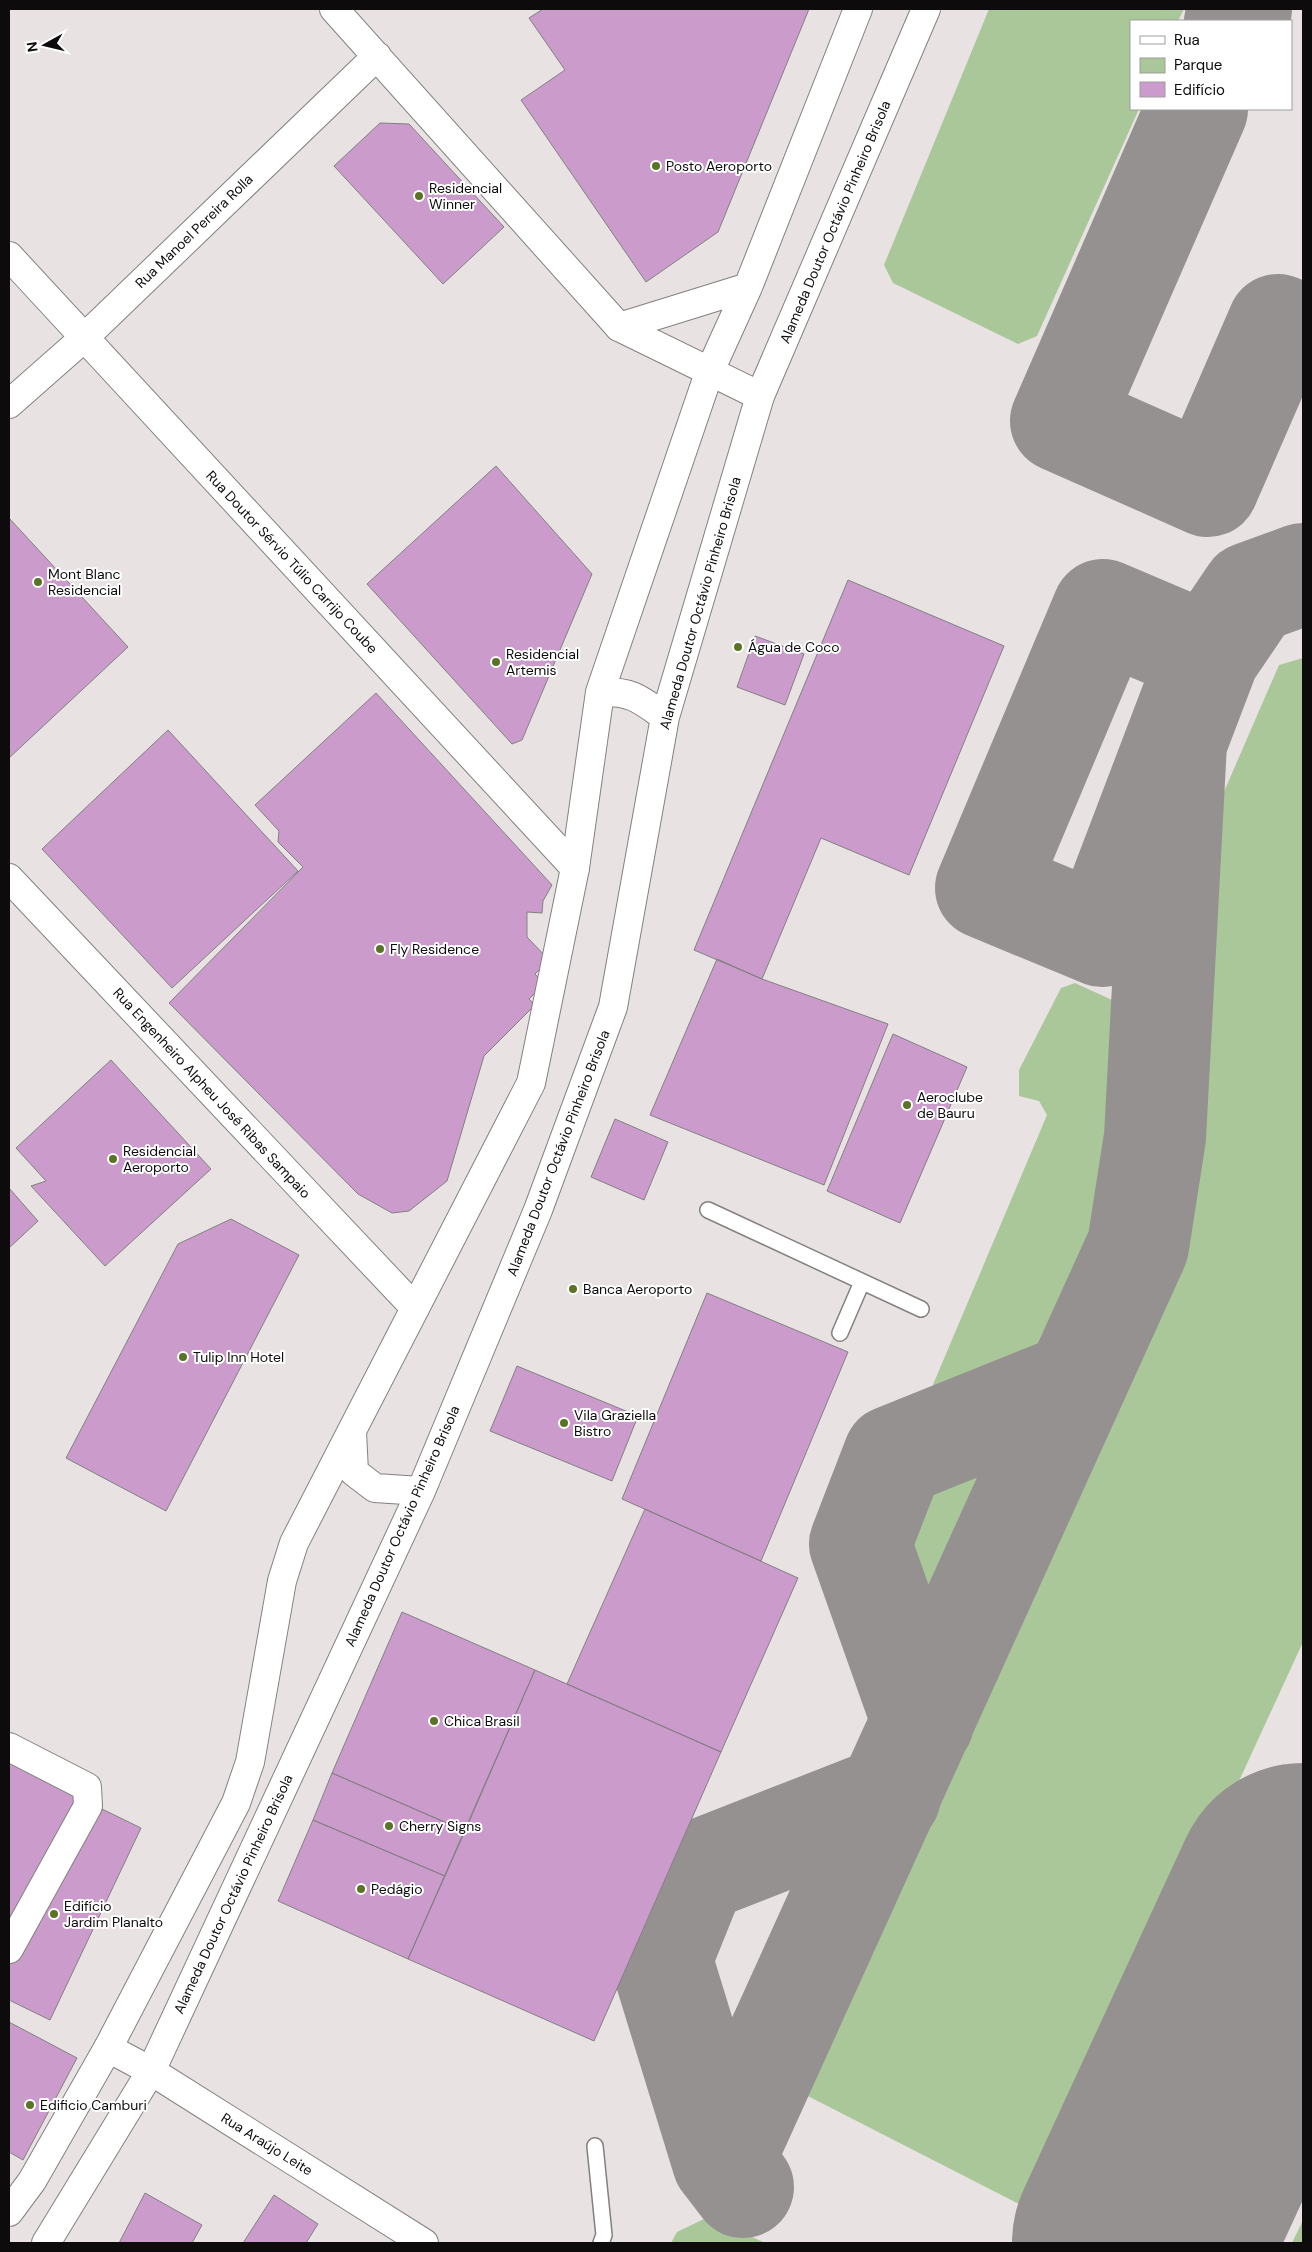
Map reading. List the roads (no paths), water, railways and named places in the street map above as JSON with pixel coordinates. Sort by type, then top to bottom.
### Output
[{"type":"street","points":[[334,9],[619,327],[760,396]]},
{"type":"street","points":[[9,2212],[32,2181],[108,2048],[236,1803],[250,1762],[282,1581],[294,1543],[531,1083],[575,868],[600,692],[710,373],[748,287],[858,9]]},
{"type":"street","name":"Alameda Doutor Octávio Pinheiro Brisola","points":[[46,2243],[151,2071],[420,1491],[538,1210],[613,1007],[664,717],[760,396],[926,9]]},
{"type":"street","name":"Rua Manoel Pereira Rolla","points":[[9,404],[84,337],[377,56]]},
{"type":"street","name":"Rua Doutor Sérvio Túlio Carrijo Coube","points":[[9,256],[575,868]]},
{"type":"street","points":[[619,327],[748,287]]},
{"type":"street","points":[[600,692],[619,691],[632,695],[664,717]]},
{"type":"street","name":"Rua Engenheiro Alpheu José Ribas Sampaio","points":[[9,878],[415,1308]]},
{"type":"street","points":[[352,1430],[354,1472],[375,1488],[420,1491]]},
{"type":"street","points":[[9,1747],[86,1788],[88,1806],[9,1949]]},
{"type":"street","name":"Rua Araújo Leite","points":[[108,2048],[151,2071],[424,2243]]},
{"type":"lane","points":[[708,1210],[921,1309]]},
{"type":"lane","points":[[840,1333],[862,1282]]},
{"type":"lane","points":[[595,2146],[604,2236],[601,2243]]},
{"type":"place","name":"Posto Aeroporto","points":[[656,166]]},
{"type":"place","name":"Residencial Winner","points":[[419,196]]},
{"type":"place","name":"Mont Blanc Residencial","points":[[38,582]]},
{"type":"place","name":"Água de Coco","points":[[738,647]]},
{"type":"place","name":"Residencial Artemis","points":[[496,662]]},
{"type":"place","name":"Fly Residence","points":[[380,949]]},
{"type":"place","name":"Aeroclube de Bauru","points":[[907,1105]]},
{"type":"place","name":"Residencial Aeroporto","points":[[113,1159]]},
{"type":"place","name":"Banca Aeroporto","points":[[573,1289]]},
{"type":"place","name":"Tulip Inn Hotel","points":[[183,1357]]},
{"type":"place","name":"Vila Graziella Bistro","points":[[564,1423]]},
{"type":"place","name":"Chica Brasil","points":[[434,1721]]},
{"type":"place","name":"Cherry Signs","points":[[389,1826]]},
{"type":"place","name":"Pedágio","points":[[361,1889]]},
{"type":"place","name":"Edifício Jardim Planalto","points":[[54,1914]]},
{"type":"place","name":"Edificio Camburi","points":[[30,2105]]}]
